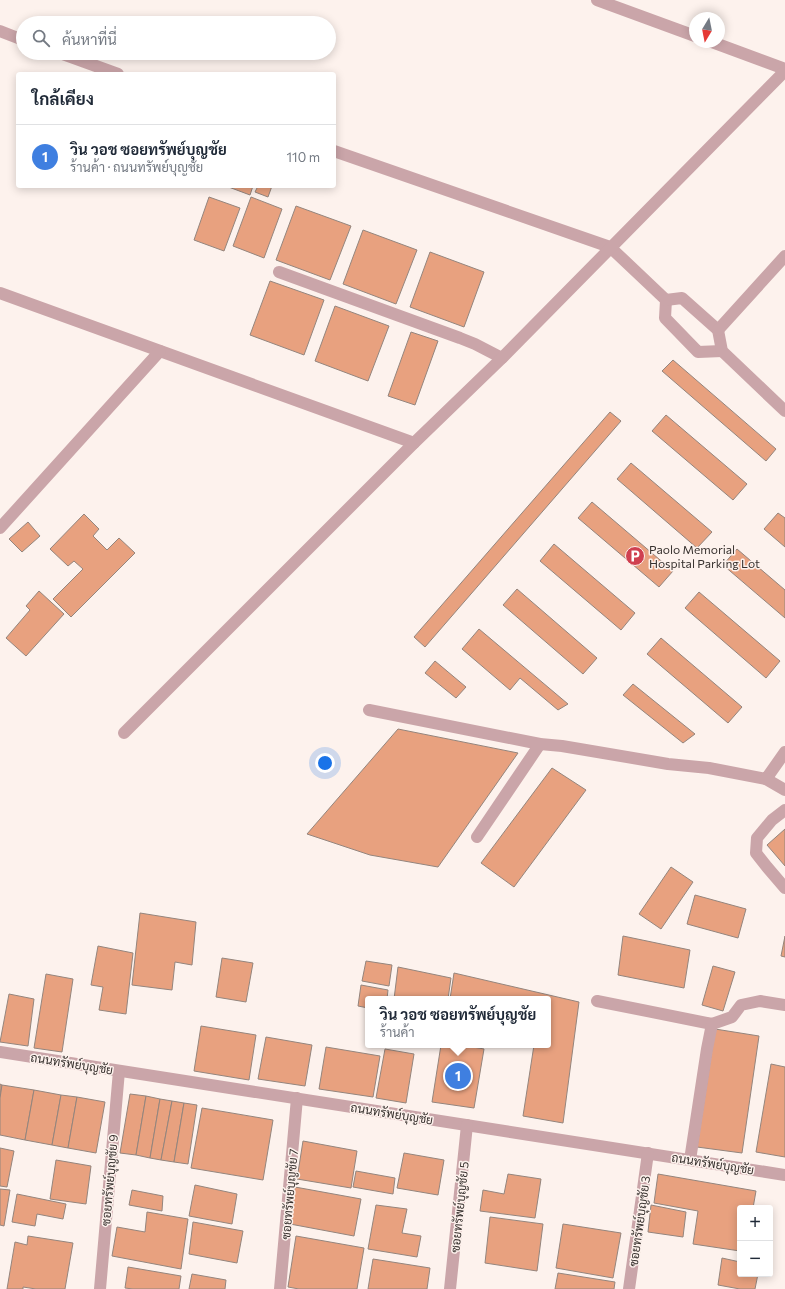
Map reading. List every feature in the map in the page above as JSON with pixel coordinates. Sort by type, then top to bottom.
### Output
[{"type":"street","points":[[597,0],[689,34]]},
{"type":"street","points":[[0,31],[16,37]]},
{"type":"street","points":[[124,733],[414,443],[502,358],[785,70],[725,47]]},
{"type":"street","points":[[79,60],[112,72]]},
{"type":"street","points":[[336,152],[610,247],[666,300],[665,318],[698,352],[722,351]]},
{"type":"street","points":[[718,330],[785,256]]},
{"type":"street","points":[[279,272],[460,338],[502,358]]},
{"type":"street","points":[[0,293],[414,443]]},
{"type":"street","points":[[666,300],[682,298],[718,330],[722,351],[785,411]]},
{"type":"street","points":[[0,528],[160,351]]},
{"type":"street","points":[[369,710],[540,744],[709,768],[766,779],[785,790]]},
{"type":"street","points":[[477,837],[540,744]]},
{"type":"street","points":[[766,779],[785,752]]},
{"type":"street","points":[[785,810],[772,820],[758,838],[756,852],[785,888]]},
{"type":"street","points":[[597,1001],[712,1024],[732,1017],[741,1005],[760,1001],[785,1005]]},
{"type":"street","points":[[690,1160],[712,1024]]},
{"type":"street","name":"ถนนทรัพย์บุญชัย","points":[[0,1052],[785,1174]]},
{"type":"street","name":"ซอยทรัพย์บุญชัย 9","points":[[100,1289],[119,1071]]},
{"type":"street","name":"ซอยทรัพย์บุญชัย 7","points":[[280,1289],[297,1098]]},
{"type":"street","name":"ซอยทรัพย์บุญชัย 5","points":[[450,1289],[467,1125]]},
{"type":"street","name":"ซอยทรัพย์บุญชัย 3","points":[[629,1289],[648,1153]]},
{"type":"building","points":[[231,188],[252,188],[250,195]]},
{"type":"building","points":[[257,188],[271,188],[268,197],[255,192]]},
{"type":"building","points":[[209,197],[240,208],[224,251],[194,240]]},
{"type":"building","points":[[251,197],[282,209],[264,258],[233,246]]},
{"type":"building","points":[[296,206],[351,226],[330,280],[276,260]]},
{"type":"building","points":[[363,230],[417,250],[396,304],[343,284]]},
{"type":"building","points":[[430,252],[484,272],[464,327],[410,307]]},
{"type":"building","points":[[270,281],[324,300],[304,355],[250,335]]},
{"type":"building","points":[[335,306],[389,326],[368,381],[315,361]]},
{"type":"building","points":[[411,332],[438,341],[415,405],[388,396]]},
{"type":"building","points":[[673,360],[776,449],[766,461],[662,371]]},
{"type":"building","points":[[610,412],[621,421],[425,647],[414,637]]},
{"type":"building","points":[[666,415],[747,484],[733,500],[652,431]]},
{"type":"building","points":[[631,463],[712,532],[697,548],[617,479]]},
{"type":"building","points":[[592,502],[673,571],[659,587],[578,518]]},
{"type":"building","points":[[778,513],[785,518],[785,547],[764,529]]},
{"type":"building","points":[[84,514],[99,529],[93,536],[107,550],[119,538],[135,553],[71,617],[53,599],[83,569],[74,561],[68,566],[50,549]]},
{"type":"building","points":[[28,522],[40,536],[22,552],[9,539]]},
{"type":"building","points":[[554,544],[635,613],[621,630],[540,561]]},
{"type":"building","points":[[737,549],[785,590],[785,618],[723,565]]},
{"type":"building","points":[[517,589],[597,658],[583,674],[503,605]]},
{"type":"building","points":[[39,591],[64,614],[26,656],[6,638],[30,610],[26,606]]},
{"type":"building","points":[[699,592],[780,661],[766,678],[685,608]]},
{"type":"building","points":[[479,629],[568,704],[558,710],[520,678],[510,690],[462,649]]},
{"type":"building","points":[[661,638],[742,707],[728,723],[647,654]]},
{"type":"building","points":[[435,661],[466,687],[456,698],[425,673]]},
{"type":"building","points":[[633,684],[695,734],[683,743],[623,695]]},
{"type":"building","points":[[398,729],[518,753],[438,867],[370,855],[307,834]]},
{"type":"building","points":[[552,768],[586,790],[514,887],[481,863]]},
{"type":"building","points":[[785,829],[785,866],[767,845]]},
{"type":"building","points":[[671,867],[693,882],[661,929],[639,914]]},
{"type":"building","points":[[695,895],[746,909],[738,938],[687,924]]},
{"type":"building","points":[[140,913],[196,922],[192,965],[175,962],[172,990],[132,985]]},
{"type":"building","points":[[623,936],[690,950],[684,988],[618,975]]},
{"type":"building","points":[[785,936],[785,957],[781,956]]},
{"type":"building","points":[[98,946],[133,953],[126,1014],[99,1010],[103,987],[91,985]]},
{"type":"building","points":[[222,958],[253,963],[246,1002],[216,997]]},
{"type":"building","points":[[366,961],[392,965],[389,986],[362,981]]},
{"type":"building","points":[[713,966],[735,972],[723,1011],[702,1005]]},
{"type":"building","points":[[398,967],[451,978],[448,996],[394,996]]},
{"type":"building","points":[[454,973],[579,1002],[563,1123],[523,1116],[534,1048],[551,1048],[551,996],[450,996]]},
{"type":"building","points":[[46,974],[73,979],[62,1052],[34,1048]]},
{"type":"building","points":[[361,985],[388,990],[387,996],[365,996],[365,1007],[358,1006]]},
{"type":"building","points":[[9,994],[34,999],[28,1046],[0,1042]]},
{"type":"building","points":[[201,1026],[256,1035],[249,1080],[194,1071]]},
{"type":"building","points":[[715,1029],[759,1036],[742,1153],[697,1147]]},
{"type":"building","points":[[266,1037],[312,1045],[305,1086],[258,1079]]},
{"type":"building","points":[[326,1047],[380,1056],[373,1097],[319,1089]]},
{"type":"building","points":[[441,1048],[484,1049],[474,1108],[432,1102]]},
{"type":"building","points":[[385,1049],[414,1054],[406,1103],[376,1098]]},
{"type":"building","points":[[771,1064],[785,1067],[785,1157],[756,1152]]},
{"type":"building","points":[[0,1084],[2,1085],[0,1098]]},
{"type":"building","points":[[2,1085],[34,1090],[25,1140],[0,1135],[0,1098]]},
{"type":"building","points":[[34,1090],[61,1095],[52,1145],[25,1140]]},
{"type":"building","points":[[130,1094],[146,1096],[136,1155],[120,1153]]},
{"type":"building","points":[[61,1095],[77,1097],[68,1148],[52,1145]]},
{"type":"building","points":[[146,1096],[160,1099],[150,1158],[136,1155]]},
{"type":"building","points":[[77,1097],[105,1102],[96,1153],[68,1148]]},
{"type":"building","points":[[160,1099],[172,1101],[161,1160],[150,1158]]},
{"type":"building","points":[[172,1101],[184,1103],[174,1162],[161,1160]]},
{"type":"building","points":[[184,1103],[197,1105],[188,1164],[174,1162]]},
{"type":"building","points":[[202,1108],[273,1120],[263,1180],[191,1168]]},
{"type":"building","points":[[303,1141],[357,1151],[351,1188],[297,1179]]},
{"type":"building","points":[[0,1148],[14,1151],[7,1187],[0,1186]]},
{"type":"building","points":[[404,1153],[444,1160],[438,1195],[397,1188]]},
{"type":"building","points":[[56,1160],[91,1166],[86,1204],[50,1199]]},
{"type":"building","points":[[356,1171],[395,1178],[393,1194],[353,1187]]},
{"type":"building","points":[[508,1174],[541,1179],[535,1218],[480,1211],[483,1190],[504,1194]]},
{"type":"building","points":[[658,1174],[756,1191],[754,1205],[737,1205],[737,1251],[693,1244],[698,1211],[654,1203]]},
{"type":"building","points":[[195,1185],[237,1194],[232,1224],[189,1216]]},
{"type":"building","points":[[295,1187],[361,1199],[354,1236],[290,1224]]},
{"type":"building","points":[[0,1189],[10,1190],[4,1226],[0,1225]]},
{"type":"building","points":[[132,1190],[163,1196],[162,1211],[129,1205]]},
{"type":"building","points":[[17,1194],[66,1204],[63,1219],[37,1214],[35,1226],[12,1222]]},
{"type":"building","points":[[376,1205],[407,1209],[402,1233],[421,1236],[417,1257],[368,1249]]},
{"type":"building","points":[[651,1205],[686,1212],[683,1237],[648,1232]]},
{"type":"building","points":[[147,1212],[188,1219],[181,1269],[112,1256],[117,1227],[145,1232]]},
{"type":"building","points":[[490,1217],[543,1224],[537,1271],[485,1263]]},
{"type":"building","points":[[193,1222],[243,1231],[237,1263],[189,1254]]},
{"type":"building","points":[[563,1224],[621,1233],[613,1278],[556,1268]]},
{"type":"building","points":[[28,1236],[73,1243],[65,1289],[36,1289],[23,1287],[23,1289],[7,1289],[15,1242],[27,1245]]},
{"type":"building","points":[[296,1236],[364,1248],[357,1289],[299,1289],[288,1287]]},
{"type":"building","points":[[722,1258],[737,1261],[737,1277],[757,1277],[755,1289],[740,1289],[718,1285]]},
{"type":"building","points":[[373,1259],[430,1268],[427,1289],[368,1289]]},
{"type":"building","points":[[128,1267],[181,1276],[179,1289],[125,1288]]},
{"type":"building","points":[[558,1273],[615,1282],[614,1289],[555,1289]]},
{"type":"building","points":[[192,1274],[226,1280],[225,1289],[189,1289]]},
{"type":"place","name":"Paolo Memorial Hospital Parking Lot","points":[[635,556]]},
{"type":"place","name":"วิน วอช ซอยทรัพย์บุญชัย","points":[[458,1076]]}]
